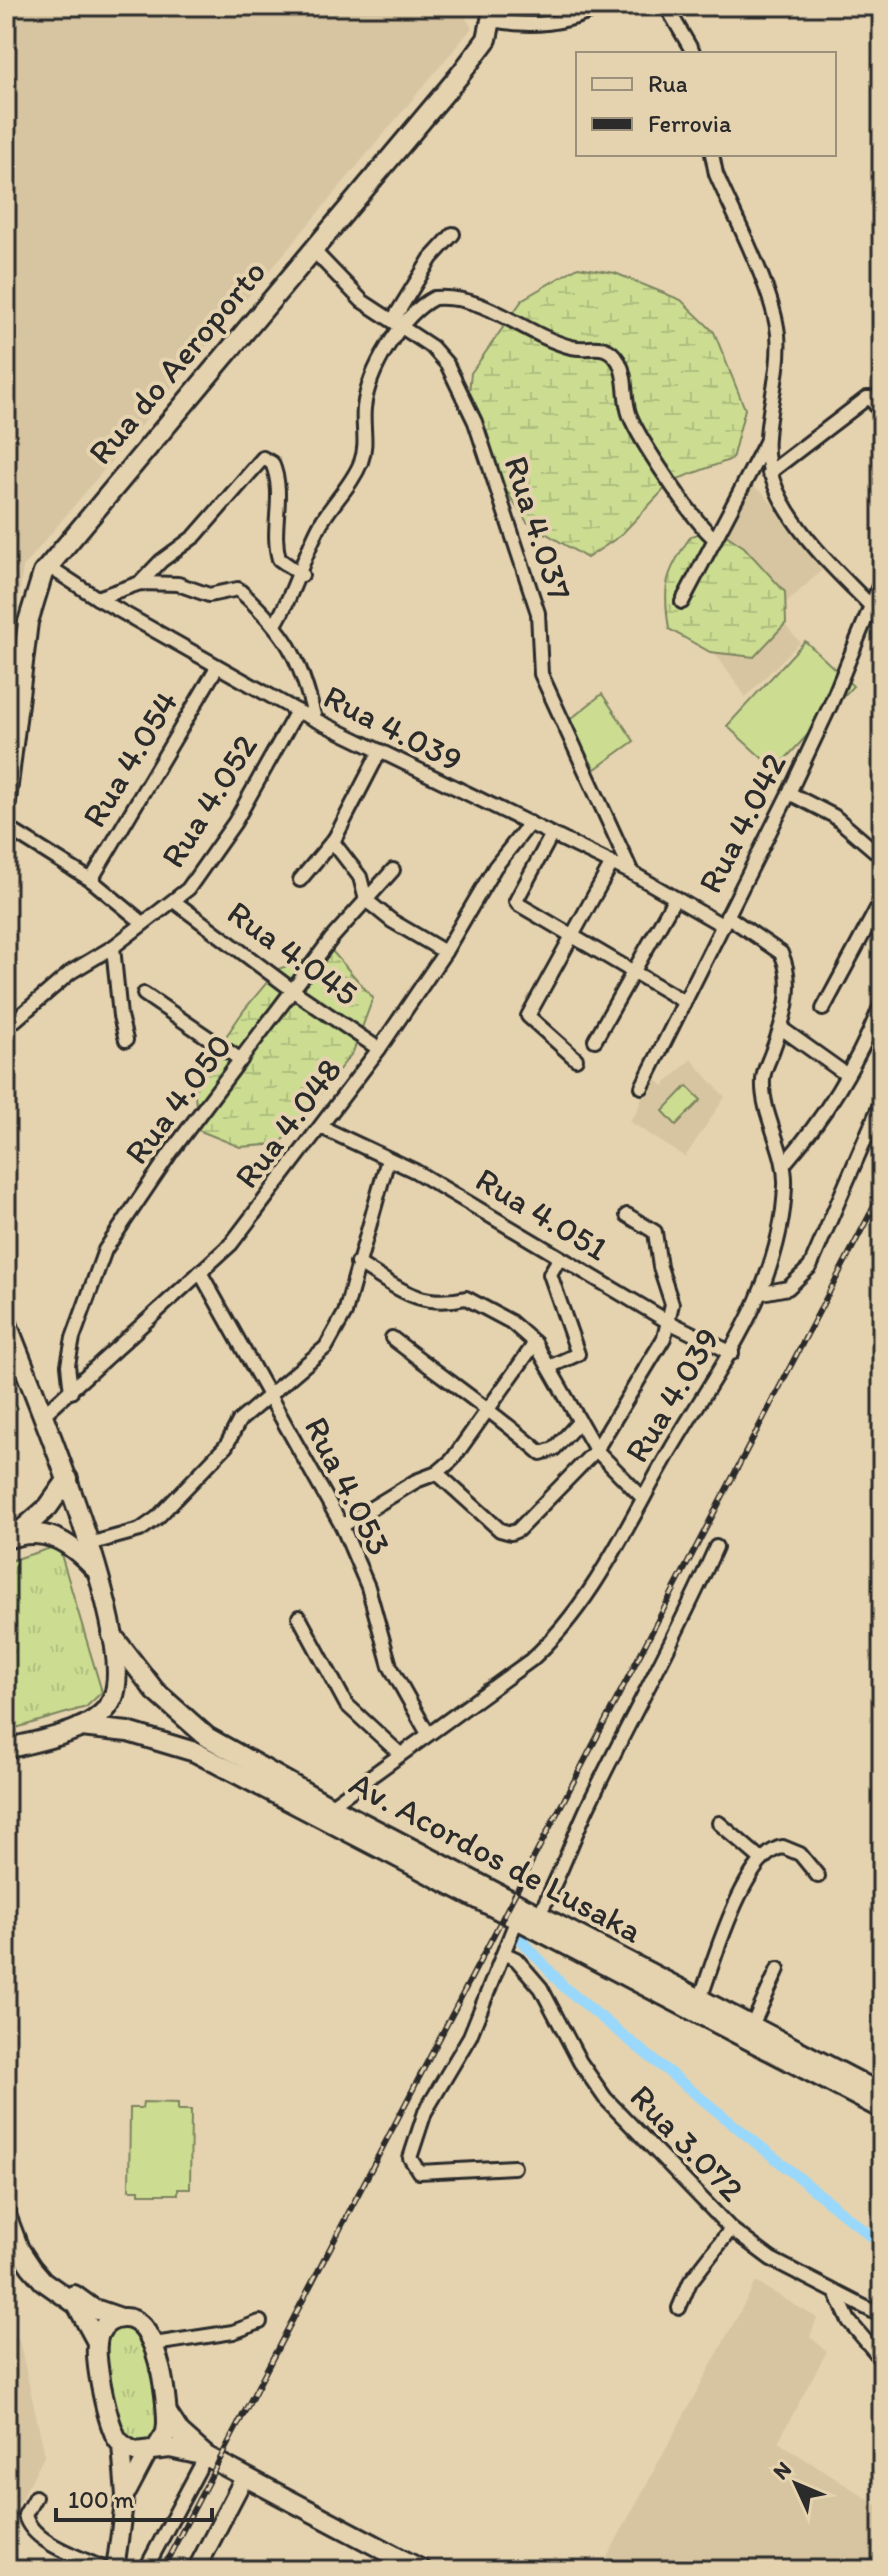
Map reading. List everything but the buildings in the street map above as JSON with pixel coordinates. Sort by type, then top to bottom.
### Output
[{"type":"main road","name":"Rua do Aeroporto","points":[[6,801],[28,622],[39,581],[48,566],[459,76],[487,39],[494,13]]},
{"type":"main road","points":[[6,1321],[68,1479],[89,1544],[112,1635],[118,1675],[113,1698],[105,1710],[81,1727],[6,1749]]},
{"type":"main road","points":[[11,1538],[48,1507],[68,1479]]},
{"type":"main road","points":[[11,1538],[58,1537],[73,1545],[95,1570]]},
{"type":"main road","name":"Av. Acordos de Lusaka","points":[[112,1635],[155,1691],[183,1720],[207,1737],[330,1806],[882,2094]]},
{"type":"main road","name":"Av. Acordos de Lusaka","points":[[81,1727],[128,1732],[195,1752],[882,2109]]},
{"type":"main road","points":[[6,2215],[19,2249],[31,2267],[43,2281],[77,2305],[88,2322],[97,2342],[104,2395],[121,2445],[135,2452],[170,2448],[206,2456]]},
{"type":"main road","points":[[31,2267],[56,2281],[85,2304],[141,2323],[154,2344],[167,2413],[166,2433],[152,2450]]},
{"type":"main road","points":[[97,2342],[105,2325],[121,2318]]},
{"type":"main road","points":[[167,2413],[180,2433],[206,2456],[422,2570]]},
{"type":"street","points":[[494,13],[513,24],[563,22],[602,6]]},
{"type":"street","points":[[666,6],[693,52]]},
{"type":"street","points":[[712,156],[716,174],[775,319],[778,350],[766,442],[769,473],[815,547],[870,605]]},
{"type":"street","points":[[276,623],[302,575],[321,523],[360,464],[366,448],[364,404],[396,322],[431,258],[453,234]]},
{"type":"street","name":"Rua 4.037","points":[[313,250],[355,295],[441,355],[475,422],[538,613],[541,674],[632,873]]},
{"type":"street","points":[[396,322],[434,298],[465,299],[575,348],[602,346],[619,362],[628,408],[638,431],[693,517],[713,537]]},
{"type":"street","points":[[769,473],[867,398],[871,398],[882,415]]},
{"type":"street","points":[[682,602],[713,537],[766,442]]},
{"type":"street","points":[[140,583],[161,561],[195,536],[263,458],[272,463],[280,492],[275,534],[279,559],[302,575]]},
{"type":"street","name":"Rua 4.039","points":[[48,566],[97,598],[297,711],[632,873],[675,898],[725,920],[783,955],[789,989],[781,1028],[763,1081],[784,1164],[785,1187],[775,1250],[762,1293],[732,1353],[585,1600],[555,1639],[520,1668],[427,1732],[330,1806]]},
{"type":"street","name":"Rua 4.042","points":[[642,1087],[836,694],[882,579]]},
{"type":"street","points":[[97,598],[140,583],[178,584],[209,595],[235,588],[276,623],[297,662],[315,719]]},
{"type":"street","name":"Rua 4.054","points":[[91,880],[217,667]]},
{"type":"street","name":"Rua 4.052","points":[[6,1028],[71,972],[113,947],[175,902],[235,822],[297,711]]},
{"type":"street","points":[[300,880],[335,838],[380,751]]},
{"type":"street","points":[[789,793],[834,816],[882,857]]},
{"type":"street","name":"Rua 4.048","points":[[42,1416],[231,1244],[379,1049],[445,952],[495,867],[530,823]]},
{"type":"street","points":[[6,827],[91,880],[143,923]]},
{"type":"street","points":[[552,834],[516,903],[683,1001]]},
{"type":"street","points":[[335,838],[336,847],[360,877],[366,900],[392,921],[445,952]]},
{"type":"street","points":[[576,1059],[528,1016],[612,863]]},
{"type":"street","name":"Rua 4.050","points":[[71,1392],[68,1365],[73,1338],[105,1250],[171,1152],[295,992],[331,939],[393,870]]},
{"type":"street","points":[[595,1040],[675,898]]},
{"type":"street","points":[[823,1009],[882,899]]},
{"type":"street","name":"Rua 4.045","points":[[175,902],[295,992],[379,1049]]},
{"type":"street","points":[[113,947],[120,1016],[126,1040]]},
{"type":"street","points":[[144,994],[241,1060]]},
{"type":"street","points":[[784,1164],[811,1134],[847,1075],[882,1002]]},
{"type":"street","points":[[781,1028],[847,1075]]},
{"type":"street","points":[[762,1293],[788,1288],[810,1267],[882,1100]]},
{"type":"street","name":"Rua 4.051","points":[[321,1127],[444,1188],[667,1321],[732,1353]]},
{"type":"street","points":[[89,1544],[140,1530],[157,1518],[226,1446],[239,1421],[326,1347],[337,1331],[388,1159]]},
{"type":"street","points":[[437,1473],[500,1530],[511,1533],[518,1530],[596,1450],[664,1338],[672,1304],[671,1291],[660,1267],[655,1232],[627,1215]]},
{"type":"street","points":[[549,1367],[578,1356],[550,1274],[559,1259]]},
{"type":"street","points":[[357,1263],[411,1297],[440,1303],[469,1298],[511,1322],[535,1343],[596,1450],[643,1498]]},
{"type":"street","name":"Rua 4.053","points":[[200,1272],[342,1526],[368,1587],[390,1666],[427,1732]]},
{"type":"street","points":[[392,1338],[446,1382],[490,1409],[541,1453],[547,1454],[579,1422]]},
{"type":"street","points":[[342,1526],[416,1481],[437,1473],[452,1460],[535,1343]]},
{"type":"street","points":[[539,1914],[559,1877],[585,1812],[678,1632],[716,1547]]},
{"type":"street","points":[[299,1617],[346,1704],[399,1753]]},
{"type":"street","points":[[719,1823],[762,1860]]},
{"type":"street","points":[[700,1999],[744,1884],[762,1860],[783,1847],[800,1854],[818,1876]]},
{"type":"street","points":[[514,2167],[419,2172],[410,2158],[425,2112],[470,2036],[517,1919]]},
{"type":"street","name":"Rua 3.072","points":[[505,1954],[516,1959],[541,1988],[580,2062],[605,2098],[731,2229],[765,2255],[882,2316]]},
{"type":"street","points":[[752,2026],[778,1969]]},
{"type":"street","points":[[679,2308],[690,2282],[731,2229]]},
{"type":"street","points":[[837,2295],[849,2321],[882,2360]]},
{"type":"street","points":[[154,2344],[233,2332],[260,2322]]},
{"type":"street","points":[[115,2570],[125,2496],[121,2445]]},
{"type":"street","points":[[125,2496],[152,2450]]},
{"type":"street","points":[[145,2570],[206,2456]]},
{"type":"street","points":[[196,2570],[238,2473]]},
{"type":"street","points":[[35,2497],[25,2515],[29,2527],[47,2541],[107,2570]]},
{"type":"shaded area","points":[[6,6],[459,6],[472,28],[23,567],[6,696]]},
{"type":"shaded area","points":[[501,6],[592,6],[559,19],[525,19],[503,13]]},
{"type":"shaded area","points":[[747,483],[763,493],[825,567],[775,614],[800,642],[746,697],[684,610]]},
{"type":"shaded area","points":[[691,1059],[725,1097],[685,1157],[629,1121],[636,1113],[651,1075],[663,1086]]},
{"type":"shaded area","points":[[756,2282],[817,2318],[810,2337],[827,2351],[778,2442],[882,2508],[882,2570],[600,2570]]},
{"type":"shaded area","points":[[6,2334],[19,2340],[45,2455],[6,2527]]},
{"type":"green space","points":[[578,267],[615,273],[681,300],[714,332],[745,409],[732,459],[672,481],[620,536],[587,558],[527,522],[486,461],[466,420],[471,373],[523,299]]},
{"type":"green space","points":[[717,529],[744,547],[785,592],[786,623],[754,657],[710,652],[669,629],[666,590],[671,570],[691,536]]},
{"type":"green space","points":[[805,641],[853,686],[775,770],[727,726]]},
{"type":"green space","points":[[602,694],[634,741],[595,769],[567,722]]},
{"type":"green space","points":[[332,951],[373,998],[353,1052],[280,1144],[240,1147],[198,1130],[194,1083],[244,1010],[278,969]]},
{"type":"green space","points":[[687,1086],[701,1100],[676,1125],[663,1111]]},
{"type":"green space","points":[[51,1548],[60,1551],[102,1692],[86,1707],[6,1731],[6,1562]]},
{"type":"green space","points":[[143,2102],[178,2103],[178,2110],[191,2110],[190,2189],[178,2189],[178,2194],[139,2194],[139,2190],[129,2190],[130,2108],[142,2108]]},
{"type":"green space","points":[[114,2326],[133,2326],[146,2352],[154,2380],[158,2438],[143,2448],[123,2434],[110,2395],[106,2348]]},
{"type":"waterway","points":[[511,1935],[516,1934],[565,1988],[882,2245]]},
{"type":"railway","points":[[162,2570],[882,1191]]}]
